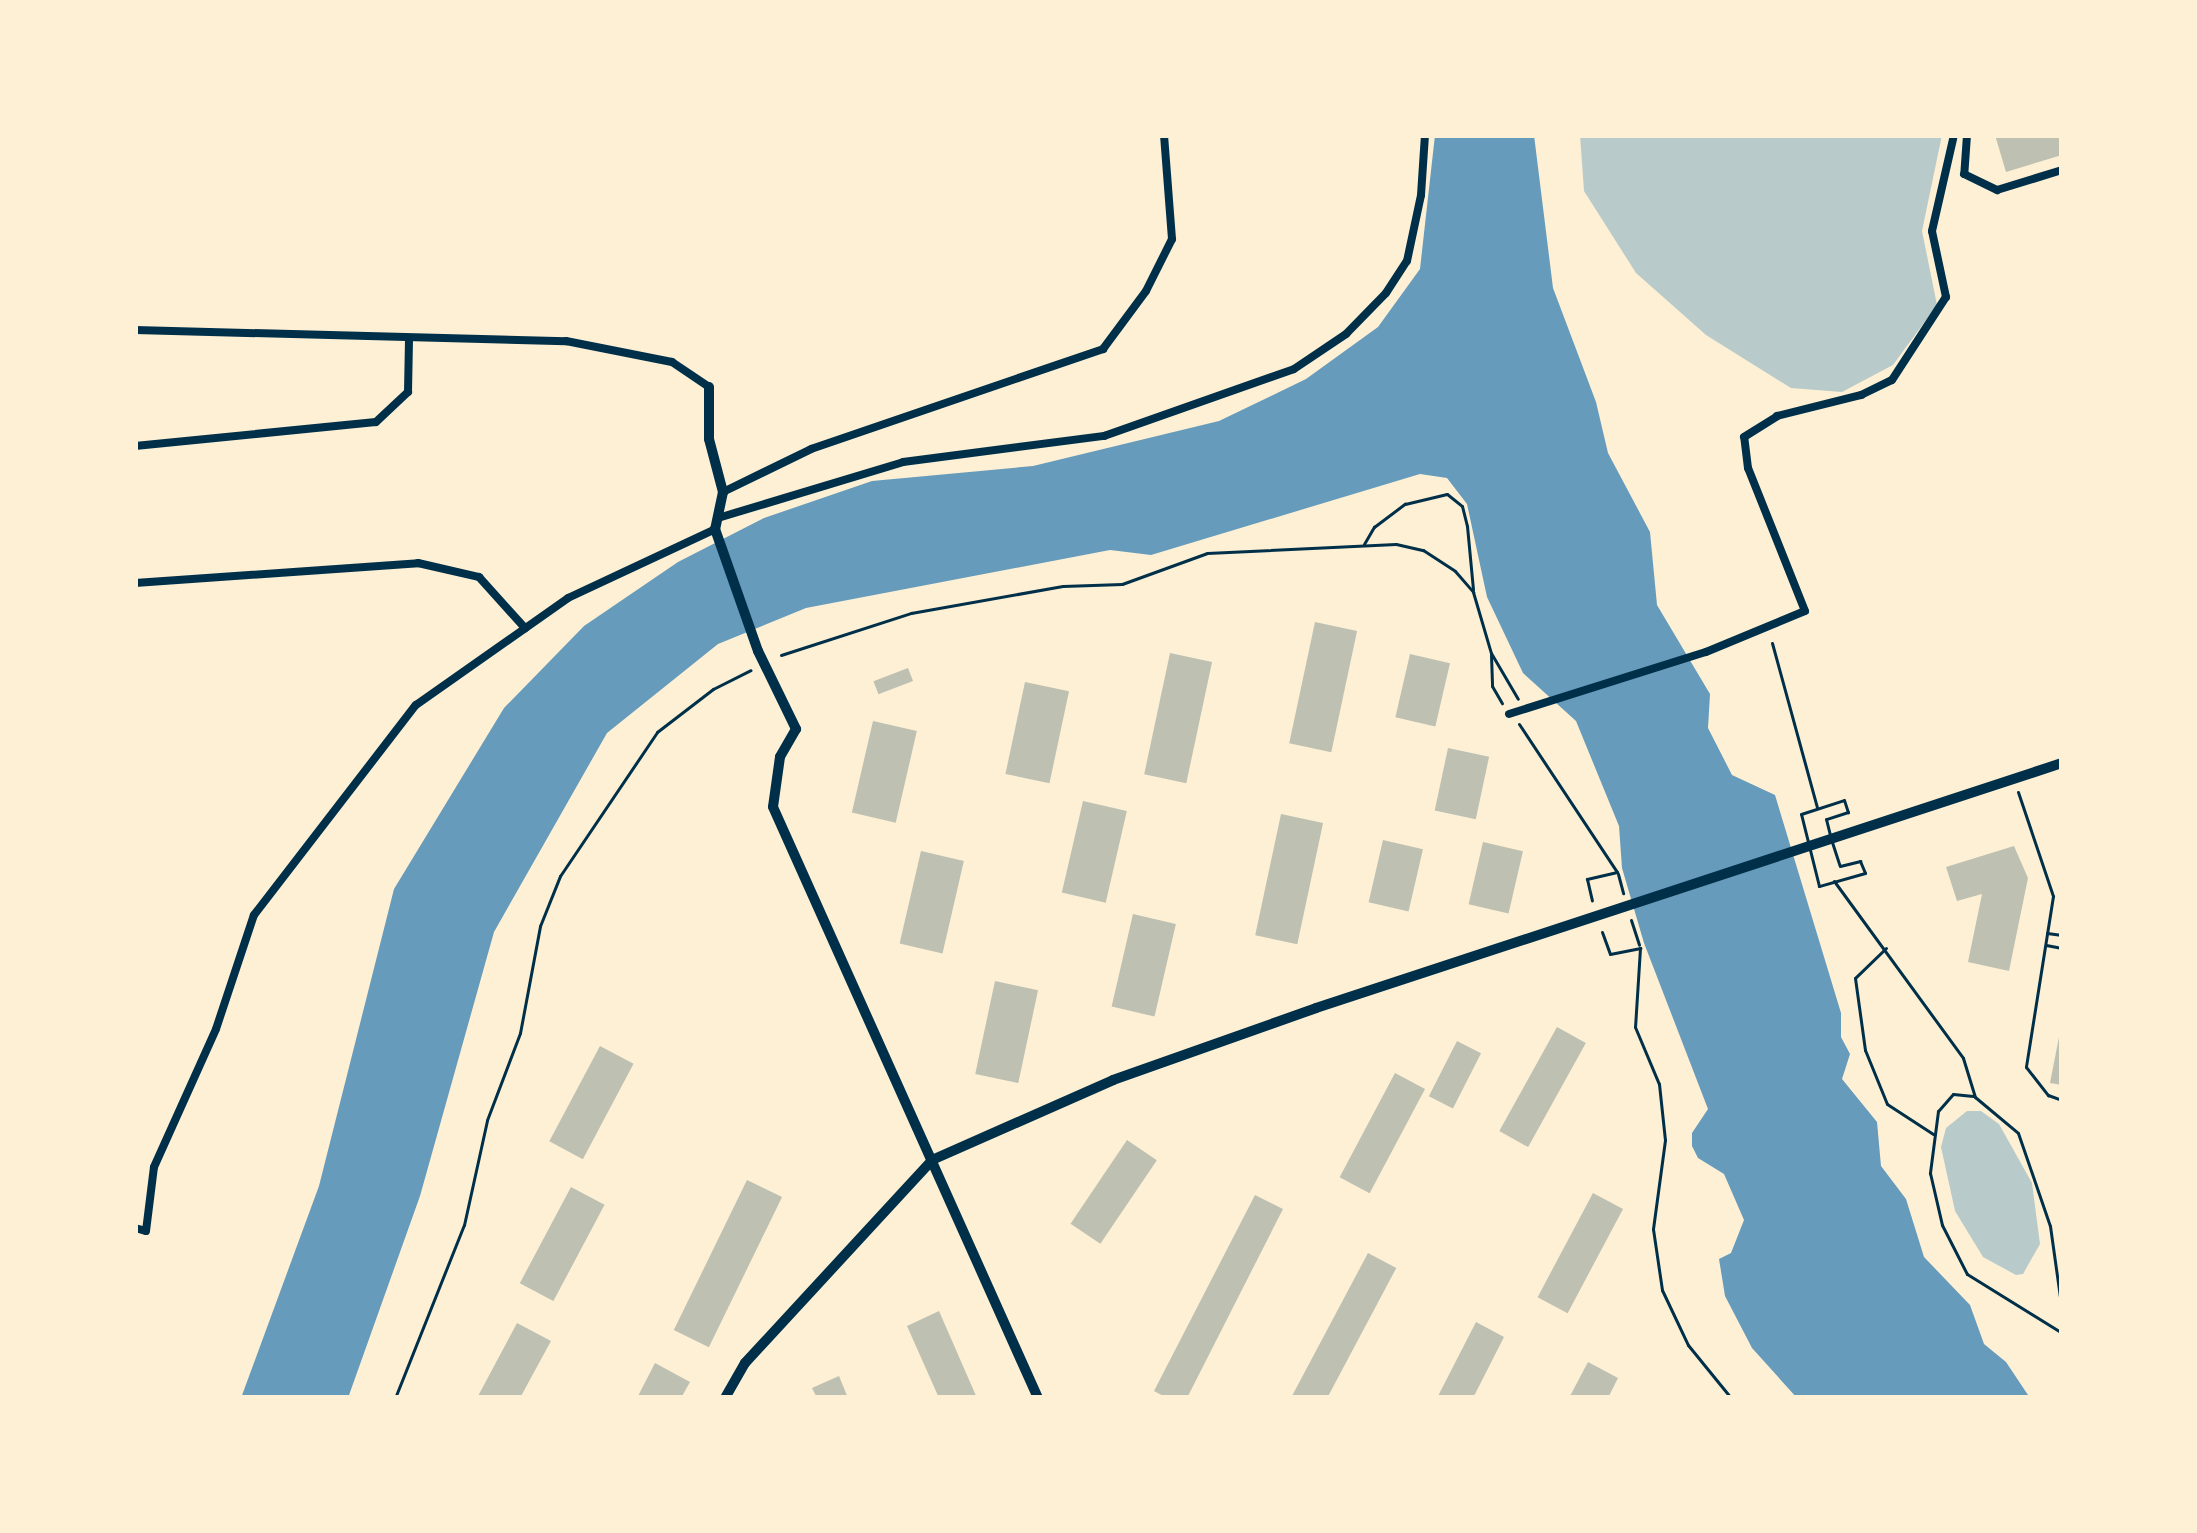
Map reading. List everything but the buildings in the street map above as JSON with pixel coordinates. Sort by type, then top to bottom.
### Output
[{"type":"street","points":[[723,492],[811,449],[1103,349],[1146,291],[1172,239],[1164,135]]},
{"type":"street","points":[[135,1228],[146,1231],[154,1167],[216,1029],[254,915],[416,705],[568,598],[716,524],[903,463],[1104,436],[1294,369],[1346,334],[1386,293],[1407,261],[1421,195],[1425,135]]},
{"type":"street","points":[[1509,714],[1706,652],[1805,610],[1748,468],[1744,436],[1777,416],[1861,395],[1892,380],[1946,297],[1932,231],[1954,135]]},
{"type":"street","points":[[1967,135],[1964,174],[1997,190],[2062,170]]},
{"type":"street","points":[[135,330],[566,341],[672,362],[709,387],[709,439],[723,492],[716,524],[758,651],[796,730],[780,757],[773,807],[1038,1398]]},
{"type":"street","points":[[135,446],[376,422],[408,392],[409,337]]},
{"type":"street","points":[[135,583],[418,563],[479,578],[525,628]]},
{"type":"street","points":[[725,1398],[745,1363],[932,1160],[1113,1080],[1596,915],[2062,764]]},
{"type":"path","points":[[1364,544],[1374,527],[1405,504],[1447,494],[1462,506],[1473,592],[1491,652],[1525,711]]},
{"type":"path","points":[[394,1398],[464,1225],[487,1120],[520,1033],[540,926],[560,877],[657,732],[713,689],[799,646],[911,613],[991,596],[1122,584],[1207,554],[1364,544],[1424,550],[1456,571],[1473,592]]},
{"type":"path","points":[[1767,624],[1817,809]]},
{"type":"path","points":[[1491,652],[1492,686],[1617,872],[1587,879],[1610,954],[1640,948],[1635,1027],[1659,1084],[1665,1140],[1653,1229],[1662,1290],[1688,1345],[1731,1398]]},
{"type":"path","points":[[2013,779],[2052,883],[2026,1067],[2033,1081],[2062,1100]]},
{"type":"path","points":[[1801,814],[1844,800],[1848,812],[1826,819],[1831,839],[1840,866],[1860,861],[1865,873],[1820,886]]},
{"type":"path","points":[[1834,881],[1887,947],[1942,1036],[1963,1058],[1975,1097]]},
{"type":"path","points":[[2048,933],[2062,935]]},
{"type":"path","points":[[2045,945],[2062,948]]},
{"type":"path","points":[[1887,947],[1855,978],[1865,1050],[1887,1104],[1934,1134]]},
{"type":"path","points":[[2062,1311],[2050,1226],[2026,1147],[2008,1120],[1975,1097],[1953,1094],[1945,1101],[1934,1134],[1930,1173],[1952,1253],[1991,1294],[2062,1334]]},
{"type":"shaded area","points":[[1580,135],[1942,135],[1922,231],[1937,305],[1893,365],[1842,392],[1791,388],[1706,335],[1636,273],[1584,191]]},
{"type":"shaded area","points":[[1967,1111],[1981,1111],[1999,1124],[2032,1183],[2040,1244],[2023,1274],[2016,1275],[1983,1257],[1955,1211],[1941,1147],[1946,1128]]},
{"type":"water","points":[[1435,135],[1534,135],[1553,288],[1596,402],[1608,453],[1650,532],[1657,605],[1710,694],[1708,728],[1732,775],[1775,795],[1841,1013],[1841,1037],[1850,1054],[1842,1079],[1877,1122],[1881,1166],[1906,1199],[1924,1257],[1970,1305],[1984,1344],[2006,1362],[2030,1398],[1797,1398],[1752,1348],[1725,1296],[1719,1259],[1731,1253],[1744,1220],[1724,1174],[1698,1158],[1692,1146],[1692,1133],[1708,1109],[1644,943],[1622,868],[1619,826],[1576,721],[1523,673],[1487,597],[1467,504],[1447,478],[1420,474],[1151,555],[1110,550],[806,608],[718,644],[607,733],[494,932],[420,1196],[348,1398],[241,1398],[319,1186],[394,889],[504,708],[584,626],[678,562],[764,518],[872,481],[1033,466],[1219,421],[1306,379],[1378,327],[1420,269]]}]
